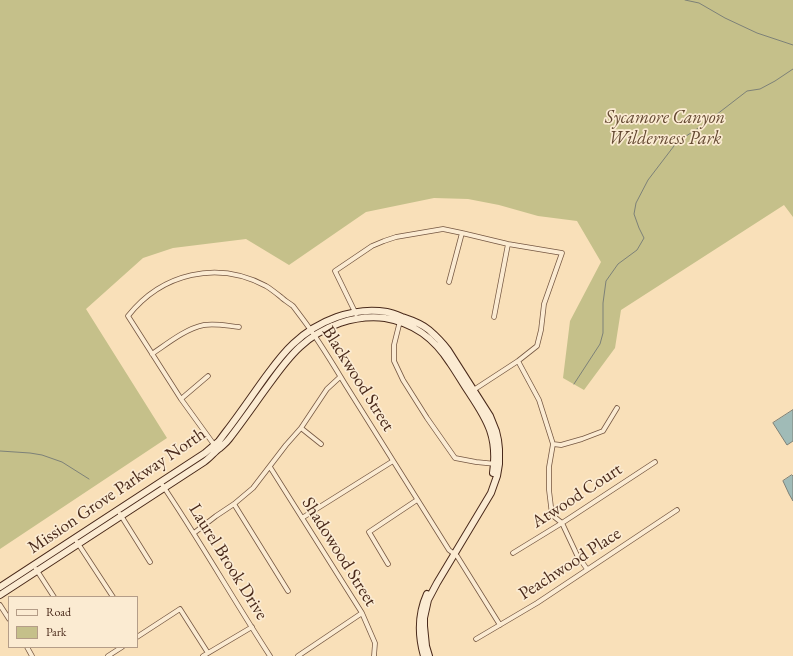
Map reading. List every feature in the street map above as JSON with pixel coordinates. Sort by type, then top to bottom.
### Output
[{"type":"street","points":[[356,316],[335,271],[372,246],[396,237],[442,229],[508,244],[562,253],[544,304],[541,330],[537,346],[518,361],[471,391]]},
{"type":"street","points":[[449,282],[462,233]]},
{"type":"street","points":[[494,317],[508,244]]},
{"type":"street","name":"Blackwood Street","points":[[152,354],[128,316],[139,303],[152,292],[173,280],[195,274],[206,273],[237,275],[268,287],[293,306],[313,332],[417,500],[500,625]]},
{"type":"street","name":"Mission Grove Parkway North","points":[[0,595],[36,568],[162,485],[216,447],[280,358],[293,344],[313,332],[320,324],[339,316],[356,316],[364,311],[388,312],[401,320],[414,321],[421,325],[435,335],[448,350],[471,391],[490,416],[496,431],[499,449],[497,476],[491,493],[430,587],[424,601],[419,620],[419,629],[424,656]]},
{"type":"street","points":[[401,320],[394,345],[394,361],[403,380],[427,418],[456,458],[497,464]]},
{"type":"street","points":[[216,447],[181,399],[152,354],[194,328],[215,324],[239,327]]},
{"type":"street","points":[[518,361],[540,400],[553,444],[549,467],[549,490],[552,515],[562,523],[577,555],[587,569]]},
{"type":"street","points":[[181,399],[208,376]]},
{"type":"street","points":[[194,533],[253,488],[301,428],[327,389],[340,377]]},
{"type":"street","points":[[553,444],[561,445],[603,431],[617,408]]},
{"type":"street","points":[[301,428],[321,444]]},
{"type":"street","points":[[302,518],[393,460]]},
{"type":"street","name":"Atwood Court","points":[[513,553],[655,462]]},
{"type":"street","name":"Shadowood Street","points":[[270,467],[362,613],[375,643],[374,656]]},
{"type":"street","name":"Laurel Brook Drive","points":[[162,485],[194,533],[270,656]]},
{"type":"street","points":[[388,564],[369,532],[417,500]]},
{"type":"street","points":[[234,504],[288,591]]},
{"type":"street","name":"Peachwood Place","points":[[476,639],[537,603],[678,510]]},
{"type":"street","points":[[119,513],[150,562]]},
{"type":"street","points":[[77,541],[112,596]]},
{"type":"street","name":"Mission Grove Parkway North","points":[[429,656],[424,636],[424,618],[426,609],[432,591],[453,553]]},
{"type":"street","points":[[36,568],[53,596]]},
{"type":"street","name":"Mission Grove Parkway North","points":[[0,587],[36,568]]},
{"type":"street","points":[[0,605],[8,617]]},
{"type":"street","points":[[138,635],[180,609],[208,653]]},
{"type":"street","points":[[298,656],[362,613]]},
{"type":"street","points":[[203,656],[252,627]]},
{"type":"street","points":[[108,656],[120,648]]},
{"type":"green space","name":"Sycamore Canyon Wilderness Park","points":[[0,0],[793,0],[793,217],[784,205],[621,310],[615,348],[584,390],[563,378],[570,321],[601,262],[577,221],[538,216],[499,205],[468,199],[434,198],[366,212],[289,265],[246,239],[173,248],[143,258],[86,309],[167,438],[0,549]]},
{"type":"water","points":[[793,410],[793,441],[787,445],[773,423]]},
{"type":"water","points":[[792,475],[793,476],[793,501],[783,481]]},
{"type":"waterway","points":[[685,0],[699,3],[725,18],[757,33],[793,45]]},
{"type":"waterway","points":[[574,384],[600,344],[603,333],[603,303],[606,281],[618,264],[637,250],[644,238],[634,214],[636,203],[648,180],[677,142],[703,125],[747,91],[760,89],[793,69]]},
{"type":"waterway","points":[[0,451],[42,455],[62,462],[89,479]]}]
